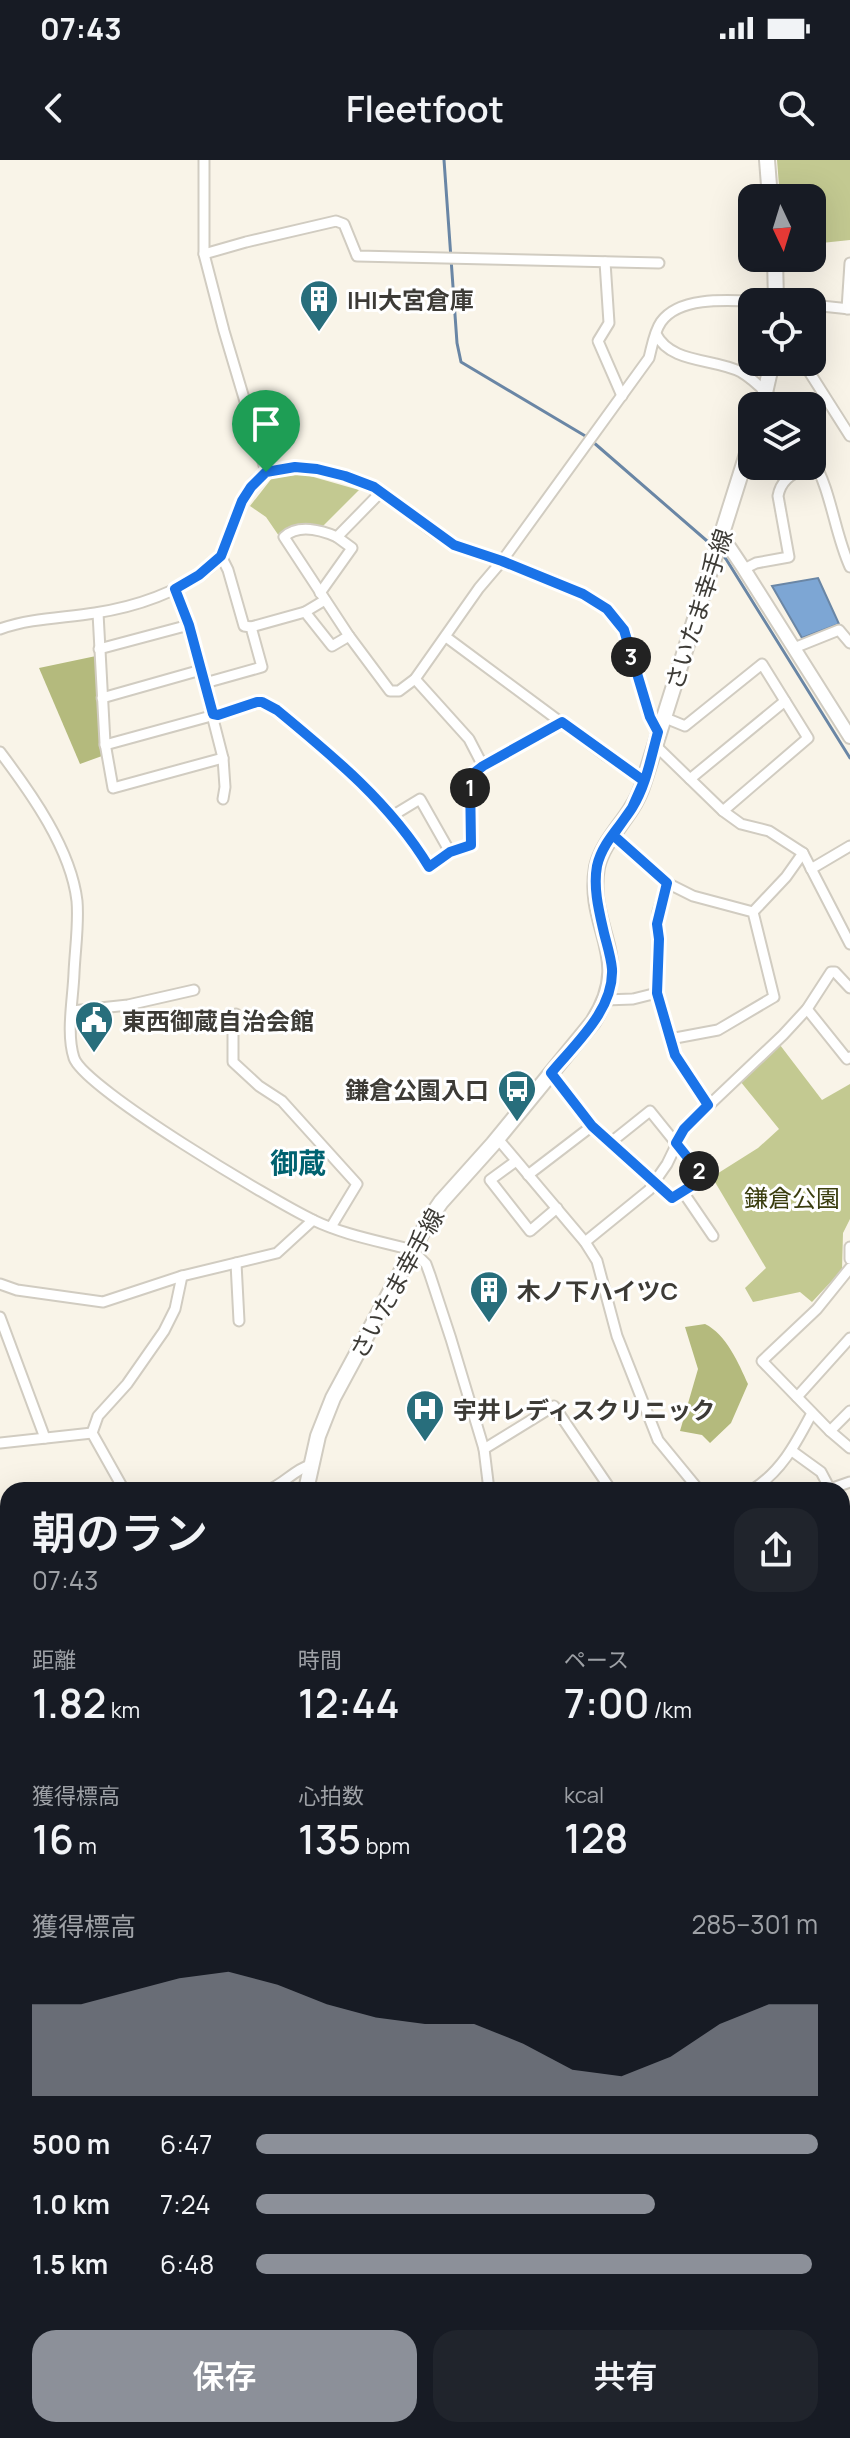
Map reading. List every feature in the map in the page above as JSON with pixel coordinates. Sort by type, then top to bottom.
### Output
[{"type":"main road","points":[[767,160],[769,184]]},
{"type":"main road","name":"さいたま幸手線","points":[[307,1482],[333,1398],[441,1202],[498,1139],[593,1022],[605,1000],[612,972],[597,905],[598,864],[632,808],[644,781],[739,480]]},
{"type":"street","points":[[204,160],[204,254],[266,472]]},
{"type":"street","points":[[204,254],[336,221],[344,224],[357,256],[659,263]]},
{"type":"street","points":[[605,262],[609,323],[598,341],[622,396]]},
{"type":"street","points":[[826,307],[848,309],[850,263]]},
{"type":"street","points":[[221,556],[244,626],[251,627],[305,612],[322,596],[352,548],[321,529],[290,531],[284,537],[322,596],[349,636],[390,691],[399,691],[415,679],[649,358],[658,325],[667,315],[689,304],[738,301]]},
{"type":"street","points":[[656,334],[665,348],[678,354],[740,372],[757,392]]},
{"type":"street","points":[[812,376],[850,436]]},
{"type":"street","points":[[0,629],[34,619],[98,613],[151,599],[199,575],[221,556],[242,501],[266,472],[295,467],[345,476],[374,487],[454,545],[583,594],[607,609],[624,630],[656,738],[690,779],[723,811],[741,824],[769,831],[803,853],[850,944]]},
{"type":"street","points":[[744,569],[756,563],[789,557],[778,496],[784,480]]},
{"type":"street","points":[[823,480],[850,567]]},
{"type":"street","points":[[337,537],[381,492]]},
{"type":"street","points":[[717,548],[730,548],[850,737]]},
{"type":"street","points":[[175,589],[189,625],[213,714],[223,758],[223,799]]},
{"type":"street","points":[[305,612],[332,646],[349,636]]},
{"type":"street","points":[[98,613],[105,745],[113,788],[223,758]]},
{"type":"street","points":[[99,649],[189,625]]},
{"type":"street","points":[[205,683],[262,667],[251,627]]},
{"type":"street","points":[[794,648],[839,630],[850,643]]},
{"type":"street","points":[[446,637],[644,781]]},
{"type":"street","points":[[663,717],[685,726],[762,664],[808,738],[723,811]]},
{"type":"street","points":[[102,698],[201,670]]},
{"type":"street","points":[[415,679],[469,739],[483,766]]},
{"type":"street","points":[[690,779],[785,701]]},
{"type":"street","points":[[105,745],[262,702],[277,710],[359,780],[412,840],[429,867],[450,852],[471,845],[470,776],[562,722]]},
{"type":"street","points":[[0,752],[27,789],[55,838],[75,884],[78,911],[71,1042],[75,1061],[91,1078],[189,1147],[313,1220],[412,1250],[426,1264],[484,1449],[488,1482]]},
{"type":"street","points":[[392,816],[420,799],[450,852]]},
{"type":"street","points":[[613,835],[667,883],[693,896],[753,912]]},
{"type":"street","points":[[811,869],[850,846]]},
{"type":"street","points":[[753,912],[786,877],[803,853]]},
{"type":"street","points":[[667,883],[657,924],[657,993],[675,1055],[708,1105]]},
{"type":"street","points":[[670,1039],[718,1030],[774,997],[753,912]]},
{"type":"street","points":[[585,1242],[654,1183],[684,1129],[781,1037],[807,1009],[831,972],[835,972],[850,988]]},
{"type":"street","points":[[72,1011],[128,1005],[194,990]]},
{"type":"street","points":[[605,1000],[633,999],[657,993]]},
{"type":"street","points":[[807,1009],[847,1059],[850,1057]]},
{"type":"street","points":[[236,1014],[233,1062],[259,1086],[282,1101],[357,1184],[331,1227]]},
{"type":"street","points":[[551,1073],[592,1126],[610,1143],[654,1183],[672,1198],[704,1178],[650,1111],[610,1143]]},
{"type":"street","points":[[528,1175],[592,1126]]},
{"type":"street","points":[[498,1139],[585,1242],[597,1261],[617,1336],[658,1440],[692,1482]]},
{"type":"street","points":[[516,1161],[490,1180],[530,1231],[557,1208]]},
{"type":"street","points":[[683,1192],[713,1236]]},
{"type":"street","points":[[0,1284],[17,1290],[103,1302],[182,1276],[277,1253],[313,1220]]},
{"type":"street","points":[[850,1247],[850,1259]]},
{"type":"street","points":[[236,1263],[239,1321]]},
{"type":"street","points":[[850,1268],[817,1309],[762,1361],[850,1448]]},
{"type":"street","points":[[120,1482],[92,1433],[98,1416],[127,1384],[164,1331],[175,1309],[182,1276]]},
{"type":"street","points":[[0,1317],[45,1438]]},
{"type":"street","points":[[797,1397],[850,1338]]},
{"type":"street","points":[[484,1449],[554,1406],[606,1482]]},
{"type":"street","points":[[830,1431],[850,1411]]},
{"type":"street","points":[[764,1482],[775,1474],[792,1451],[812,1413]]},
{"type":"street","points":[[0,1443],[92,1433]]},
{"type":"street","points":[[792,1451],[821,1472],[826,1482]]},
{"type":"street","points":[[283,1482],[298,1469],[310,1465]]},
{"type":"green space","points":[[777,160],[850,160],[850,240],[826,243],[826,184],[779,184]]},
{"type":"green space","points":[[303,474],[359,490],[323,526],[288,529],[279,536],[266,517],[250,506],[272,478]]},
{"type":"green space","points":[[96,656],[102,756],[80,764],[39,668]]},
{"type":"green space","name":"鎌倉公園","points":[[780,1045],[822,1100],[850,1084],[850,1219],[843,1233],[842,1270],[812,1302],[800,1292],[753,1302],[745,1288],[766,1268],[712,1177],[758,1148],[779,1129],[740,1081]]},
{"type":"green space","points":[[705,1324],[725,1342],[748,1384],[731,1423],[710,1443],[702,1435],[680,1431],[698,1369],[685,1327]]},
{"type":"water","points":[[818,578],[839,624],[802,638],[772,586]]},
{"type":"waterway","points":[[444,160],[461,362],[587,437]]},
{"type":"waterway","points":[[593,442],[714,547]]},
{"type":"waterway","points":[[719,552],[850,758]]},
{"type":"place","name":"IHI大宮倉庫","points":[[319,333]]},
{"type":"place","name":"東西御蔵自治会館","points":[[94,1054]]},
{"type":"place","name":"鎌倉公園入口","points":[[517,1123]]},
{"type":"place","name":"木ノ下ハイツC","points":[[489,1324]]},
{"type":"place","name":"宇井レディスクリニック","points":[[425,1443]]},
{"type":"district","name":"御蔵","points":[[298,1162]]},
{"type":"route","points":[[266,472],[242,501],[221,556],[199,575],[175,589],[189,625],[213,714],[257,702],[277,710],[383,804],[429,867],[450,852],[471,845],[470,776],[562,722],[644,781],[632,808],[613,835],[667,883],[658,912],[657,993],[675,1055],[708,1105],[684,1129],[676,1143],[704,1178],[672,1198],[592,1126],[551,1073],[593,1022],[609,990],[611,959],[597,905],[598,864],[603,850],[617,828],[632,808],[639,794],[644,781],[658,732],[650,717],[624,630],[607,609],[583,594],[454,545],[374,487],[317,469],[295,467],[266,472]]}]
